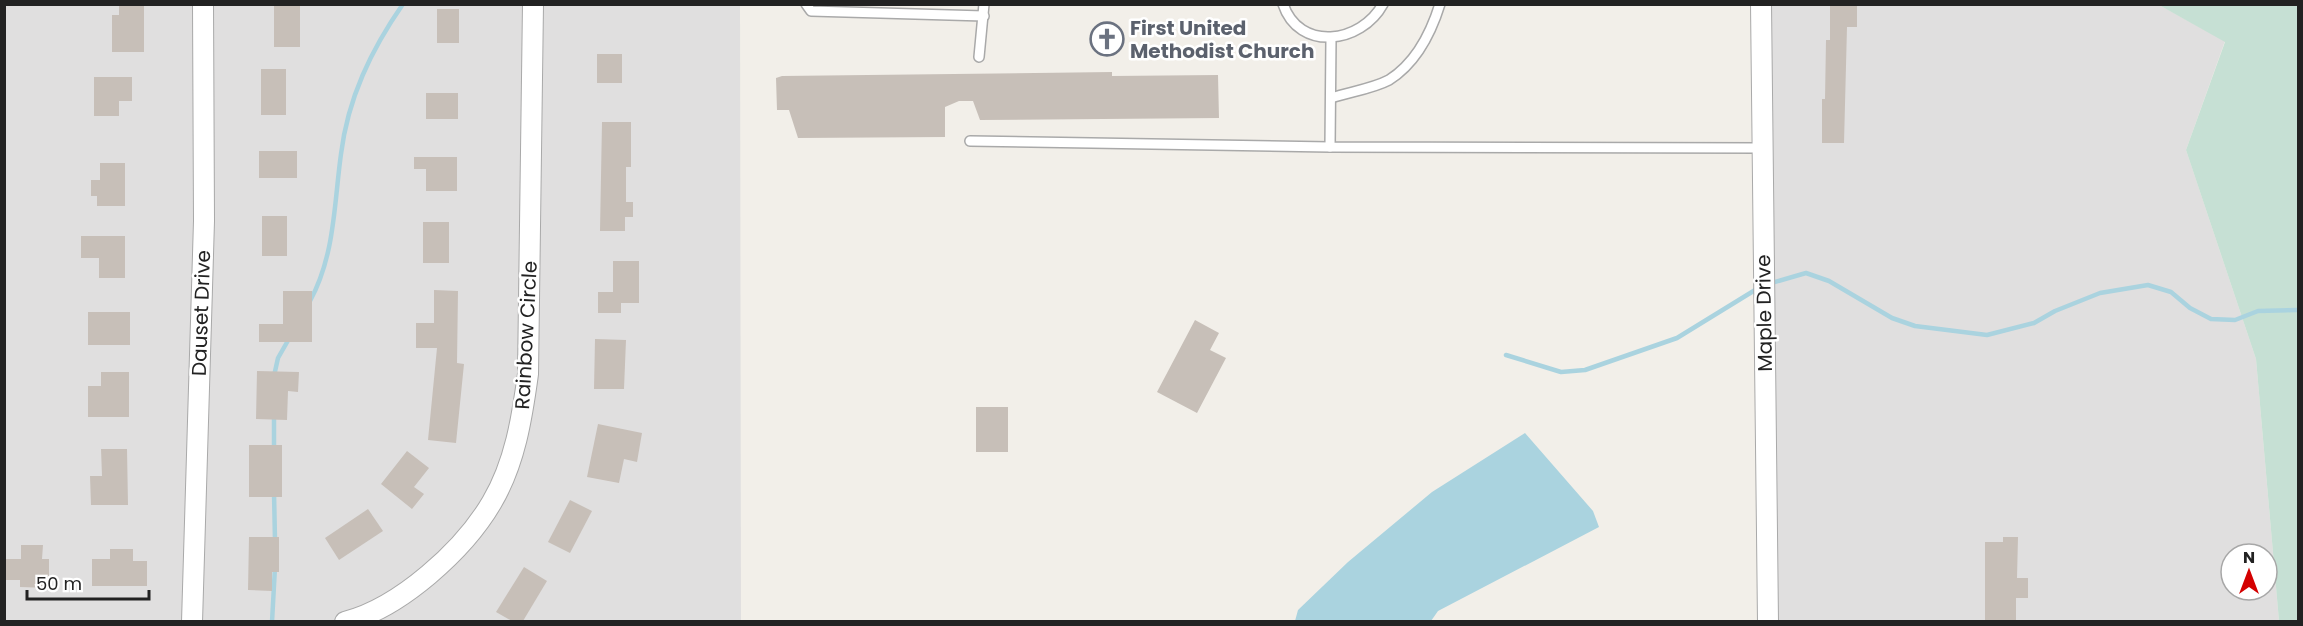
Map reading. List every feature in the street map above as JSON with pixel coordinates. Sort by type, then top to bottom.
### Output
[{"type":"street","name":"Dauset Drive","points":[[192,621],[204,221],[203,4]]},
{"type":"street","name":"Rainbow Circle","points":[[345,621],[392,601],[426,580],[492,502],[512,457],[521,425],[528,374],[533,4]]},
{"type":"street","name":"Maple Drive","points":[[1761,4],[1768,621]]},
{"type":"lane","points":[[806,4],[811,11],[984,16]]},
{"type":"lane","points":[[979,57],[984,4]]},
{"type":"lane","points":[[1283,4],[1297,24],[1313,34],[1331,38],[1348,36],[1364,28],[1376,17],[1383,4]]},
{"type":"lane","points":[[1331,98],[1389,80],[1417,54],[1433,27],[1440,4]]},
{"type":"lane","points":[[1330,147],[1331,38]]},
{"type":"lane","points":[[970,141],[1330,147],[1763,148]]},
{"type":"shaded area","points":[[4,5],[740,5],[741,621],[5,621]]},
{"type":"shaded area","points":[[1765,5],[2159,5],[2225,41],[2186,150],[2256,359],[2272,542],[2219,542],[2219,602],[2277,602],[2279,621],[1771,621]]},
{"type":"green space","points":[[2159,5],[2298,5],[2298,621],[2279,621],[2279,542],[2272,542],[2256,359],[2186,150],[2225,42]]},
{"type":"water","points":[[1525,433],[1593,511],[1599,527],[1438,611],[1431,621],[1295,621],[1298,610],[1348,562],[1432,492]]},
{"type":"building","points":[[119,4],[144,4],[144,52],[112,52],[112,15],[119,15]]},
{"type":"building","points":[[274,4],[300,4],[300,47],[274,47]]},
{"type":"building","points":[[1830,4],[1857,4],[1857,27],[1847,27],[1844,143],[1822,143],[1822,99],[1825,99],[1826,40],[1830,40]]},
{"type":"building","points":[[437,9],[459,9],[459,43],[437,43]]},
{"type":"building","points":[[597,54],[622,54],[622,83],[597,83]]},
{"type":"building","points":[[261,69],[286,69],[286,115],[261,115]]},
{"type":"building","name":"First United Methodist Church","points":[[1112,72],[1112,76],[1218,75],[1219,118],[980,120],[973,101],[959,101],[945,107],[945,137],[798,138],[789,110],[777,110],[776,78],[782,76]]},
{"type":"building","points":[[94,77],[132,77],[132,101],[119,101],[119,116],[94,116]]},
{"type":"building","points":[[426,93],[458,93],[458,119],[426,119]]},
{"type":"building","points":[[602,122],[631,122],[631,167],[626,167],[626,202],[633,202],[633,217],[625,217],[625,231],[600,231]]},
{"type":"building","points":[[259,151],[297,151],[297,178],[259,178]]},
{"type":"building","points":[[414,157],[457,157],[457,191],[426,191],[426,169],[414,169]]},
{"type":"building","points":[[100,163],[125,163],[125,206],[97,206],[97,196],[91,196],[91,180],[100,180]]},
{"type":"building","points":[[262,216],[287,216],[287,256],[262,256]]},
{"type":"building","points":[[423,222],[449,222],[449,263],[423,263]]},
{"type":"building","points":[[81,236],[125,236],[125,278],[99,278],[99,258],[81,258]]},
{"type":"building","points":[[613,261],[639,261],[639,303],[621,303],[621,313],[598,313],[598,292],[613,292]]},
{"type":"building","points":[[434,290],[458,291],[457,363],[464,364],[456,443],[428,440],[437,348],[416,348],[416,323],[434,323]]},
{"type":"building","points":[[283,291],[312,291],[312,342],[259,342],[259,324],[283,324]]},
{"type":"building","points":[[88,312],[130,312],[130,345],[88,345]]},
{"type":"building","points":[[1195,320],[1219,333],[1210,350],[1226,358],[1197,413],[1157,392]]},
{"type":"building","points":[[595,339],[626,340],[624,389],[594,389]]},
{"type":"building","points":[[257,371],[299,372],[298,392],[288,391],[287,420],[256,419]]},
{"type":"building","points":[[101,372],[129,372],[129,417],[88,417],[88,386],[101,386]]},
{"type":"building","points":[[976,407],[1008,407],[1008,452],[976,452]]},
{"type":"building","points":[[598,424],[642,433],[637,462],[624,459],[619,483],[587,477]]},
{"type":"building","points":[[249,445],[282,445],[282,497],[249,497]]},
{"type":"building","points":[[101,449],[127,449],[128,505],[91,505],[90,476],[102,476]]},
{"type":"building","points":[[407,451],[429,468],[414,487],[424,494],[412,509],[381,484]]},
{"type":"building","points":[[570,500],[592,511],[570,553],[548,542]]},
{"type":"building","points":[[368,509],[383,531],[339,560],[325,538]]},
{"type":"building","points":[[249,537],[279,537],[279,572],[272,572],[272,591],[248,590]]},
{"type":"building","points":[[2003,537],[2018,537],[2017,578],[2028,578],[2028,598],[2016,598],[2016,621],[1985,621],[1985,542],[2003,542]]},
{"type":"building","points":[[21,545],[43,545],[42,559],[49,559],[49,588],[20,587],[20,580],[4,580],[4,559],[21,559]]},
{"type":"building","points":[[110,549],[133,549],[133,561],[147,561],[147,586],[92,586],[92,559],[110,559]]},
{"type":"building","points":[[524,567],[547,581],[523,621],[512,621],[496,612]]},
{"type":"waterway","points":[[310,301],[318,284],[329,247],[344,133],[349,113],[371,57],[403,4]]},
{"type":"waterway","points":[[1768,284],[1806,273],[1829,281],[1892,318],[1915,326],[1987,335],[2034,323],[2055,311],[2100,293],[2148,285],[2171,292],[2190,308],[2211,319],[2235,320],[2258,311],[2298,310]]},
{"type":"waterway","points":[[1506,355],[1561,372],[1585,370],[1677,338],[1760,287]]},
{"type":"waterway","points":[[274,376],[278,358],[290,337]]},
{"type":"waterway","points":[[274,414],[274,451]]},
{"type":"waterway","points":[[274,492],[275,541]]},
{"type":"waterway","points":[[272,622],[275,567]]},
{"type":"place","name":"First United Methodist Church","points":[[1107,39]]}]
